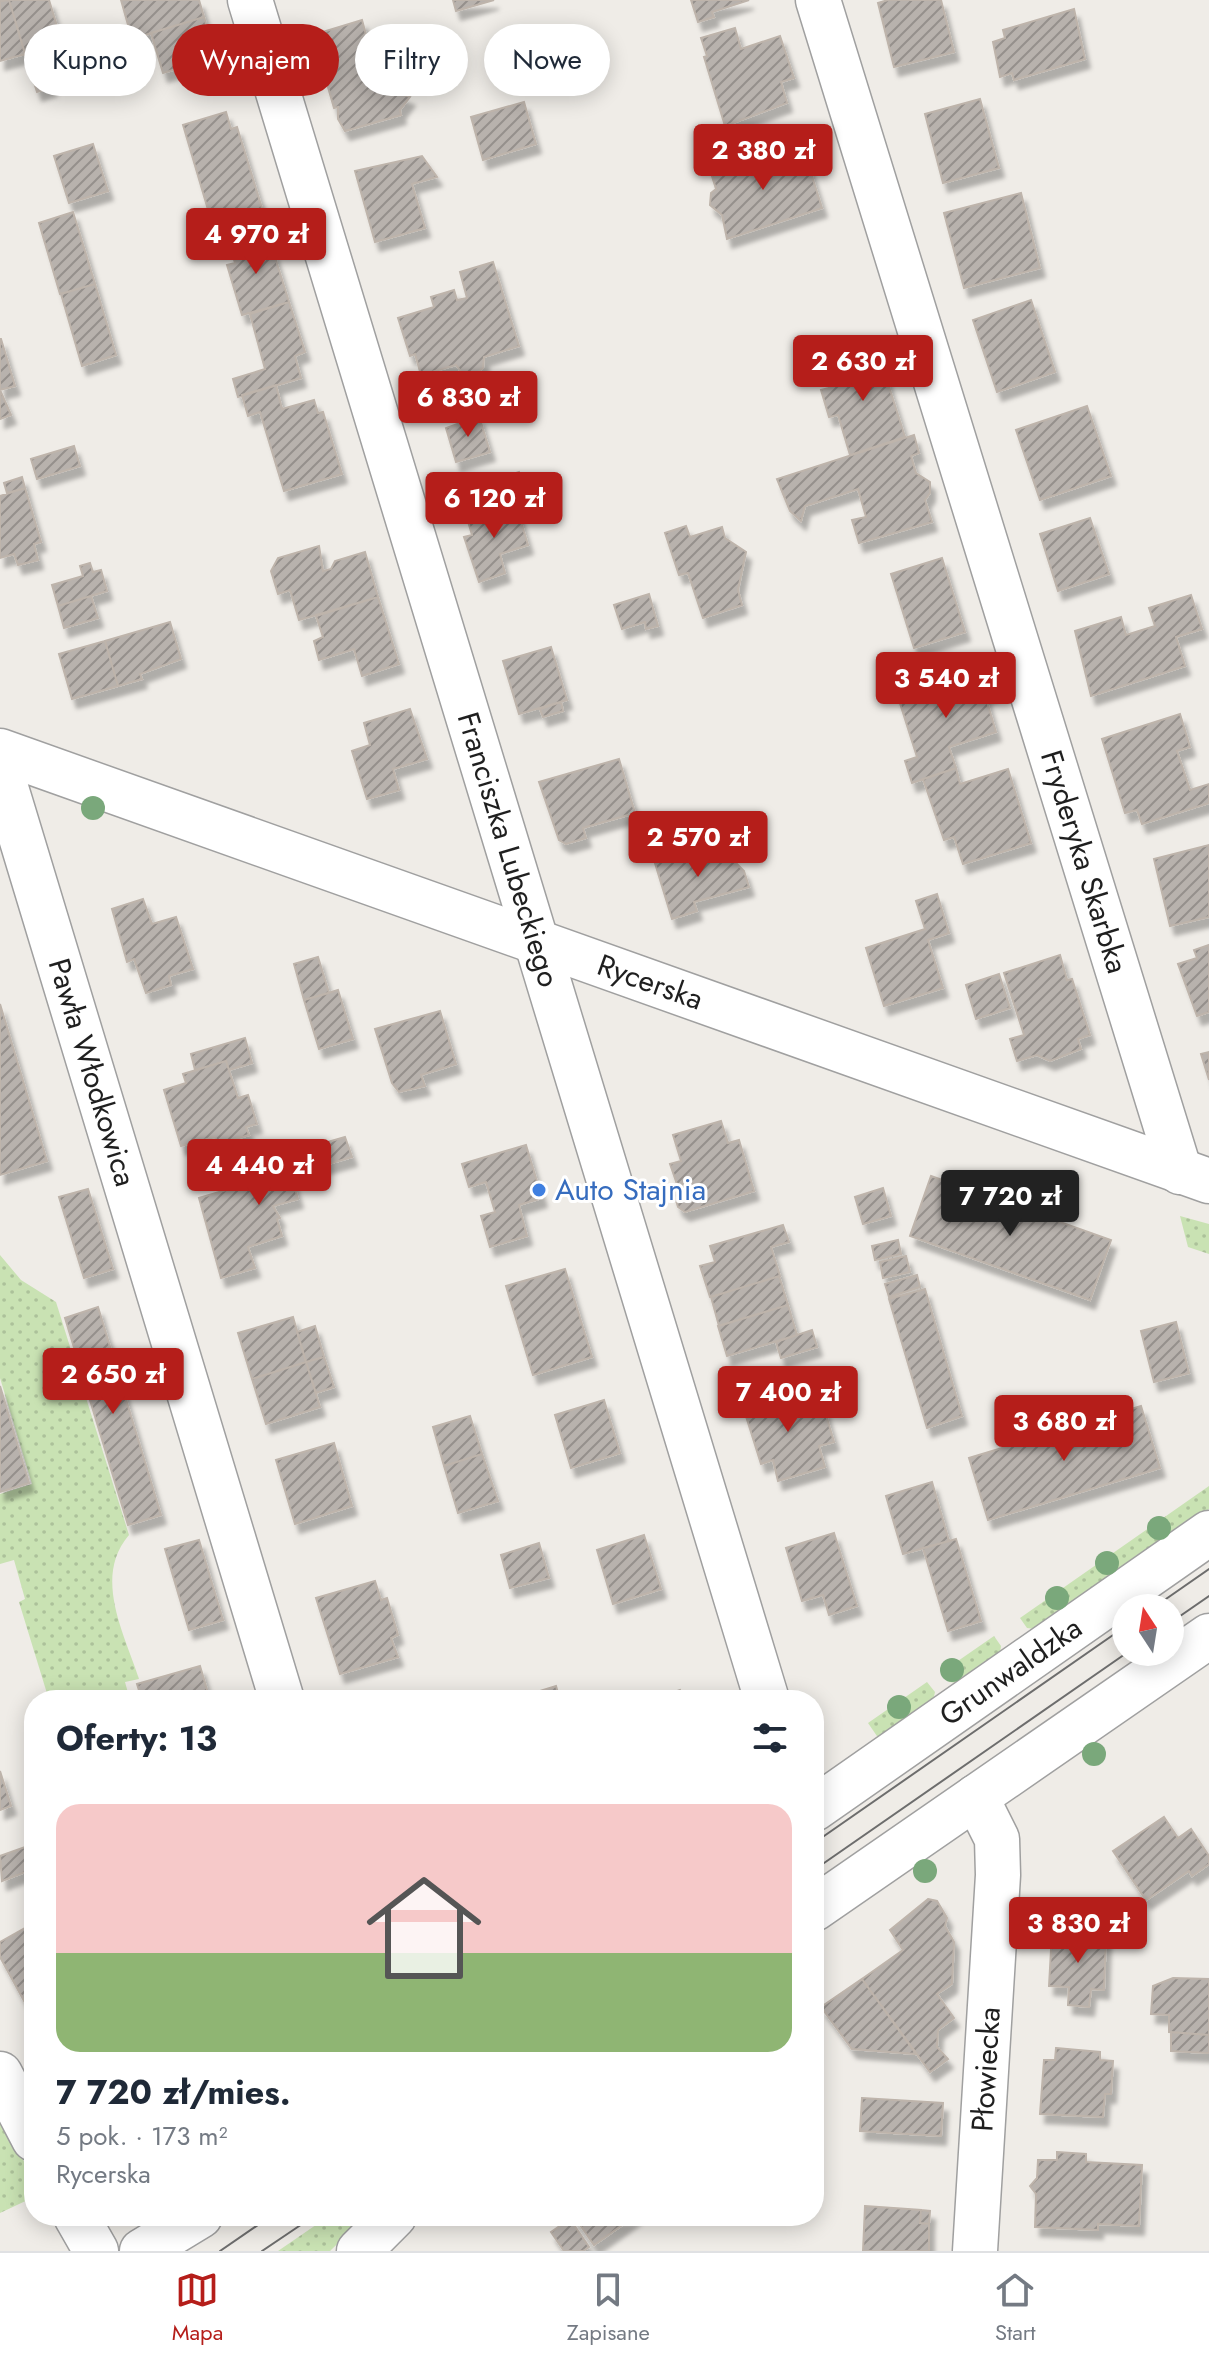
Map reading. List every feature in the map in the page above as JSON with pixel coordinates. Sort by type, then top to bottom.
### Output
[{"type":"street","name":"Franciszka Lubeckiego","points":[[250,0],[764,1690]]},
{"type":"street","name":"Fryderyka Skarbka","points":[[818,0],[1195,1176]]},
{"type":"street","name":"Rycerska","points":[[0,751],[1195,1176]]},
{"type":"street","name":"Pawła Włodkowica","points":[[0,768],[279,1690]]},
{"type":"street","name":"Grunwaldzka","points":[[824,1802],[1209,1533]]},
{"type":"street","points":[[824,1902],[1209,1636]]},
{"type":"street","name":"Płowiecka","points":[[975,2251],[998,1875],[997,1839],[976,1797]]},
{"type":"street","points":[[0,2074],[24,2120]]},
{"type":"street","points":[[82,2226],[96,2251]]},
{"type":"street","points":[[142,2251],[183,2226]]},
{"type":"street","points":[[359,2251],[384,2226]]},
{"type":"green space","points":[[1180,1216],[1209,1224],[1209,1254],[1188,1247]]},
{"type":"green space","points":[[0,1255],[21,1280],[56,1302],[129,1535],[118,1551],[112,1587],[120,1624],[139,1679],[125,1682],[127,1690],[46,1690],[19,1602],[25,1599],[14,1560],[0,1564],[0,1494],[32,1484],[0,1378]]},
{"type":"green space","points":[[1209,1486],[1209,1509],[1035,1629],[1027,1628],[1020,1618]]},
{"type":"green space","points":[[994,1636],[1001,1646],[1000,1654],[958,1683],[949,1682],[942,1672]]},
{"type":"green space","points":[[927,1682],[935,1692],[933,1701],[879,1739],[868,1723]]},
{"type":"green space","points":[[0,2117],[24,2161],[24,2202],[0,2213]]},
{"type":"green space","points":[[314,2226],[356,2226],[330,2251],[278,2251]]},
{"type":"building","points":[[9,0],[49,0],[56,24],[24,24],[24,50]]},
{"type":"building","points":[[9,0],[24,54],[0,61],[0,1]]},
{"type":"building","points":[[121,0],[199,0],[204,17],[172,24],[172,27],[156,32],[156,24],[128,24]]},
{"type":"building","points":[[453,0],[494,0],[456,11]]},
{"type":"building","points":[[691,0],[749,0],[712,12],[714,17],[698,22]]},
{"type":"building","points":[[888,0],[941,0],[954,52],[894,67],[878,3]]},
{"type":"building","points":[[1074,9],[1085,59],[1014,80],[1012,73],[1000,77],[993,42],[1005,38],[1003,30]]},
{"type":"building","points":[[204,17],[206,24],[181,24]]},
{"type":"building","points":[[362,20],[363,24],[355,24],[355,96],[410,97],[400,110],[401,115],[345,131],[338,119],[338,107],[334,108],[331,96],[339,96],[339,27]]},
{"type":"building","points":[[172,27],[172,70],[163,73],[156,50],[156,31]]},
{"type":"building","points":[[735,28],[741,49],[780,36],[794,78],[781,82],[787,103],[725,126],[701,38]]},
{"type":"building","points":[[980,99],[999,168],[943,183],[925,114]]},
{"type":"building","points":[[524,102],[536,144],[483,160],[471,117]]},
{"type":"building","points":[[226,112],[231,129],[237,127],[269,231],[219,247],[183,125]]},
{"type":"building","points":[[93,144],[108,191],[69,203],[54,156]]},
{"type":"building","points":[[732,145],[737,161],[710,170],[705,153]]},
{"type":"building","points":[[780,148],[783,160],[805,154],[822,208],[727,239],[722,215],[710,205],[711,193],[716,189],[710,170]]},
{"type":"building","points":[[422,156],[437,177],[412,184],[425,228],[375,242],[355,171]]},
{"type":"building","points":[[1021,193],[1040,268],[964,288],[944,213]]},
{"type":"building","points":[[73,212],[95,284],[60,294],[39,223]]},
{"type":"building","points":[[261,234],[267,253],[273,251],[289,302],[242,315],[227,265],[235,263],[229,243]]},
{"type":"building","points":[[493,262],[519,346],[484,357],[483,368],[474,375],[463,374],[456,365],[421,375],[415,354],[410,356],[398,318],[434,307],[431,297],[454,290],[457,300],[467,298],[460,272]]},
{"type":"building","points":[[95,284],[116,355],[82,366],[61,294]]},
{"type":"building","points":[[1031,300],[1055,372],[997,392],[973,320]]},
{"type":"building","points":[[289,302],[305,352],[295,356],[301,378],[238,397],[233,379],[265,369],[250,314]]},
{"type":"building","points":[[0,339],[15,386],[0,390]]},
{"type":"building","points":[[878,352],[905,437],[850,455],[838,415],[829,417],[821,390],[829,388],[823,370]]},
{"type":"building","points":[[276,385],[282,409],[314,400],[318,413],[323,412],[342,474],[284,491],[260,412],[248,416],[242,395]]},
{"type":"building","points":[[0,390],[11,415],[0,419]]},
{"type":"building","points":[[1087,406],[1111,476],[1040,500],[1016,430]]},
{"type":"building","points":[[479,416],[490,452],[456,462],[446,428]]},
{"type":"building","points":[[914,435],[919,453],[911,456],[916,473],[930,482],[930,493],[925,500],[932,522],[859,543],[852,520],[866,517],[858,489],[805,506],[801,521],[790,511],[777,479]]},
{"type":"building","points":[[74,446],[80,466],[37,479],[31,459]]},
{"type":"building","points":[[519,472],[527,502],[492,513],[484,483]]},
{"type":"building","points":[[22,477],[25,488],[7,493],[4,483]]},
{"type":"building","points":[[25,488],[41,542],[34,544],[38,560],[18,565],[14,554],[0,558],[0,496]]},
{"type":"building","points":[[516,505],[528,545],[500,554],[505,573],[479,582],[464,537],[472,535],[467,518]]},
{"type":"building","points":[[1090,518],[1109,574],[1058,591],[1040,534]]},
{"type":"building","points":[[686,526],[690,537],[722,527],[725,538],[746,552],[738,590],[742,605],[703,618],[688,573],[679,575],[665,533]]},
{"type":"building","points":[[319,546],[323,571],[331,569],[335,561],[365,552],[378,597],[299,620],[290,590],[278,594],[271,571],[278,558]]},
{"type":"building","points":[[942,558],[965,632],[914,648],[891,574]]},
{"type":"building","points":[[90,563],[93,572],[101,570],[107,591],[58,606],[52,585],[83,576],[80,566]]},
{"type":"building","points":[[649,594],[658,626],[646,629],[645,622],[622,629],[614,605]]},
{"type":"building","points":[[1191,595],[1202,629],[1176,637],[1185,666],[1091,696],[1075,631],[1121,617],[1126,635],[1155,626],[1149,608]]},
{"type":"building","points":[[91,596],[98,618],[64,628],[58,606]]},
{"type":"building","points":[[378,597],[399,664],[362,676],[354,649],[319,660],[314,641],[323,637],[316,616]]},
{"type":"building","points":[[170,622],[181,659],[140,674],[142,679],[118,686],[105,641]]},
{"type":"building","points":[[105,641],[118,686],[72,699],[59,654]]},
{"type":"building","points":[[551,647],[567,700],[519,714],[503,661]]},
{"type":"building","points":[[985,666],[993,693],[985,695],[996,732],[949,747],[956,768],[912,783],[905,761],[917,757],[897,694]]},
{"type":"building","points":[[561,702],[563,711],[543,717],[540,709]]},
{"type":"building","points":[[410,709],[427,759],[393,769],[399,790],[367,799],[352,751],[370,745],[364,723]]},
{"type":"building","points":[[1180,714],[1190,747],[1177,751],[1190,790],[1209,784],[1209,803],[1142,824],[1137,810],[1125,813],[1102,739]]},
{"type":"building","points":[[619,759],[635,813],[583,828],[586,838],[566,844],[559,840],[539,782]]},
{"type":"building","points":[[956,768],[960,784],[1008,769],[1031,843],[963,864],[954,837],[944,840],[923,779]]},
{"type":"building","points":[[1209,845],[1209,917],[1170,926],[1154,859]]},
{"type":"building","points":[[727,846],[731,858],[744,871],[749,887],[694,902],[697,911],[672,919],[654,860],[680,852],[682,860]]},
{"type":"building","points":[[937,894],[949,933],[928,940],[943,988],[884,1006],[866,948],[925,929],[916,901]]},
{"type":"building","points":[[143,899],[152,924],[176,917],[193,969],[169,976],[171,985],[146,993],[134,959],[127,962],[112,909]]},
{"type":"building","points":[[1209,945],[1209,1012],[1197,1016],[1178,964],[1197,958],[1194,950]]},
{"type":"building","points":[[1060,955],[1067,980],[1072,979],[1090,1035],[1078,1039],[1081,1049],[1050,1061],[1037,1055],[1017,1061],[1010,1039],[1024,1035],[1004,973]]},
{"type":"building","points":[[318,957],[329,993],[304,1000],[294,964]]},
{"type":"building","points":[[999,974],[1010,1008],[976,1019],[966,985]]},
{"type":"building","points":[[338,990],[353,1039],[319,1049],[304,1000]]},
{"type":"building","points":[[0,1004],[47,1161],[0,1175]]},
{"type":"building","points":[[440,1011],[456,1064],[421,1075],[425,1086],[399,1092],[392,1083],[375,1029]]},
{"type":"building","points":[[245,1038],[252,1063],[229,1070],[226,1061],[195,1070],[191,1054]]},
{"type":"building","points":[[1209,1052],[1209,1080],[1201,1054]]},
{"type":"building","points":[[226,1061],[238,1098],[248,1095],[257,1124],[246,1127],[249,1135],[218,1144],[215,1137],[181,1146],[164,1090],[186,1083],[183,1074]]},
{"type":"building","points":[[721,1121],[728,1143],[739,1140],[754,1191],[685,1212],[678,1207],[674,1194],[679,1190],[670,1164],[681,1161],[673,1135]]},
{"type":"building","points":[[345,1137],[352,1157],[291,1175],[298,1199],[273,1206],[280,1218],[277,1219],[282,1236],[248,1247],[255,1268],[221,1278],[199,1198],[284,1173],[279,1156]]},
{"type":"building","points":[[526,1145],[542,1198],[519,1205],[527,1236],[490,1247],[481,1216],[495,1212],[486,1182],[469,1187],[462,1164]]},
{"type":"building","points":[[931,1176],[1111,1240],[1090,1300],[910,1236]]},
{"type":"building","points":[[883,1188],[891,1216],[863,1224],[855,1197]]},
{"type":"building","points":[[88,1189],[113,1269],[84,1278],[59,1197]]},
{"type":"building","points":[[783,1225],[789,1242],[771,1247],[780,1276],[710,1297],[700,1266],[715,1262],[710,1246]]},
{"type":"building","points":[[898,1240],[901,1254],[875,1260],[872,1246]]},
{"type":"building","points":[[906,1256],[910,1272],[883,1278],[880,1262]]},
{"type":"building","points":[[565,1269],[592,1357],[533,1375],[506,1286]]},
{"type":"building","points":[[917,1275],[920,1287],[889,1297],[885,1284]]},
{"type":"building","points":[[779,1276],[788,1305],[719,1326],[711,1297]]},
{"type":"building","points":[[925,1289],[962,1416],[927,1428],[889,1299]]},
{"type":"building","points":[[788,1305],[797,1335],[727,1356],[718,1326]]},
{"type":"building","points":[[98,1307],[161,1515],[128,1525],[65,1318]]},
{"type":"building","points":[[293,1317],[306,1362],[252,1379],[238,1333]]},
{"type":"building","points":[[1176,1322],[1189,1373],[1154,1382],[1141,1331]]},
{"type":"building","points":[[315,1326],[324,1357],[306,1362],[297,1332]]},
{"type":"building","points":[[812,1330],[817,1347],[781,1358],[776,1342]]},
{"type":"building","points":[[324,1357],[334,1387],[316,1393],[306,1362]]},
{"type":"building","points":[[306,1362],[320,1407],[266,1424],[252,1379]]},
{"type":"building","points":[[0,1386],[29,1483],[0,1492]]},
{"type":"building","points":[[775,1392],[777,1400],[803,1392],[809,1413],[824,1408],[834,1442],[819,1446],[825,1467],[778,1481],[773,1460],[761,1464],[744,1410],[751,1408],[749,1400]]},
{"type":"building","points":[[604,1400],[620,1453],[571,1468],[555,1415]]},
{"type":"building","points":[[1141,1406],[1160,1468],[988,1520],[969,1458]]},
{"type":"building","points":[[470,1416],[482,1454],[444,1466],[433,1427]]},
{"type":"building","points":[[334,1443],[352,1506],[295,1524],[276,1460]]},
{"type":"building","points":[[482,1454],[498,1501],[458,1513],[444,1466]]},
{"type":"building","points":[[932,1482],[949,1541],[903,1554],[886,1496]]},
{"type":"building","points":[[834,1533],[857,1606],[829,1615],[823,1595],[802,1601],[786,1548]]},
{"type":"building","points":[[644,1535],[661,1589],[613,1604],[597,1550]]},
{"type":"building","points":[[956,1539],[981,1621],[948,1631],[923,1548]]},
{"type":"building","points":[[199,1540],[223,1620],[189,1630],[165,1549]]},
{"type":"building","points":[[539,1543],[549,1578],[510,1588],[501,1555]]},
{"type":"building","points":[[375,1581],[381,1600],[387,1598],[398,1635],[391,1638],[398,1657],[340,1674],[316,1598]]},
{"type":"building","points":[[200,1666],[207,1690],[139,1690],[137,1684]]},
{"type":"building","points":[[0,1771],[11,1806],[0,1810]]},
{"type":"building","points":[[1164,1817],[1178,1838],[1191,1829],[1209,1856],[1209,1864],[1192,1876],[1189,1871],[1146,1900],[1113,1851]]},
{"type":"building","points":[[24,1847],[24,1872],[2,1881],[0,1856]]},
{"type":"building","points":[[928,1899],[937,1901],[947,1918],[945,1926],[954,1942],[952,1984],[937,1994],[954,2018],[938,2030],[937,2047],[948,2059],[930,2072],[862,1979],[903,1950],[890,1930]]},
{"type":"building","points":[[24,1929],[24,2001],[0,1957],[0,1942]]},
{"type":"building","points":[[1052,1932],[1106,1936],[1104,1990],[1091,1989],[1089,2007],[1068,2005],[1069,1987],[1049,1986]]},
{"type":"building","points":[[1173,1978],[1209,1979],[1209,2035],[1169,2032],[1169,2015],[1151,2014],[1153,1986]]},
{"type":"building","points":[[862,1979],[916,2054],[852,2049],[824,2011],[824,2005]]},
{"type":"building","points":[[1171,2032],[1209,2035],[1209,2053],[1171,2051]]},
{"type":"building","points":[[1056,2048],[1100,2052],[1100,2060],[1113,2061],[1111,2094],[1105,2094],[1103,2117],[1040,2114],[1044,2060],[1055,2060]]},
{"type":"building","points":[[862,2098],[943,2103],[941,2136],[860,2131]]},
{"type":"building","points":[[1057,2152],[1086,2154],[1086,2162],[1142,2165],[1139,2226],[1098,2224],[1098,2230],[1035,2227],[1036,2194],[1030,2186],[1037,2178],[1038,2160],[1057,2160]]},
{"type":"building","points":[[865,2206],[921,2210],[920,2223],[929,2224],[929,2251],[863,2251]]},
{"type":"building","points":[[921,2210],[930,2211],[929,2224],[920,2223]]},
{"type":"building","points":[[560,2226],[575,2226],[589,2247],[583,2251],[564,2251],[551,2232]]},
{"type":"building","points":[[581,2226],[621,2226],[594,2245]]},
{"type":"tram line","points":[[1173,1594],[1209,1569]]},
{"type":"tram line","points":[[1184,1613],[1209,1596]]},
{"type":"tram line","points":[[824,1836],[1112,1636]]},
{"type":"tram line","points":[[824,1863],[1112,1663]]},
{"type":"tram line","points":[[220,2251],[256,2226]]},
{"type":"tram line","points":[[262,2251],[299,2226]]},
{"type":"place","name":"Auto Stajnia","points":[[539,1190]]}]
